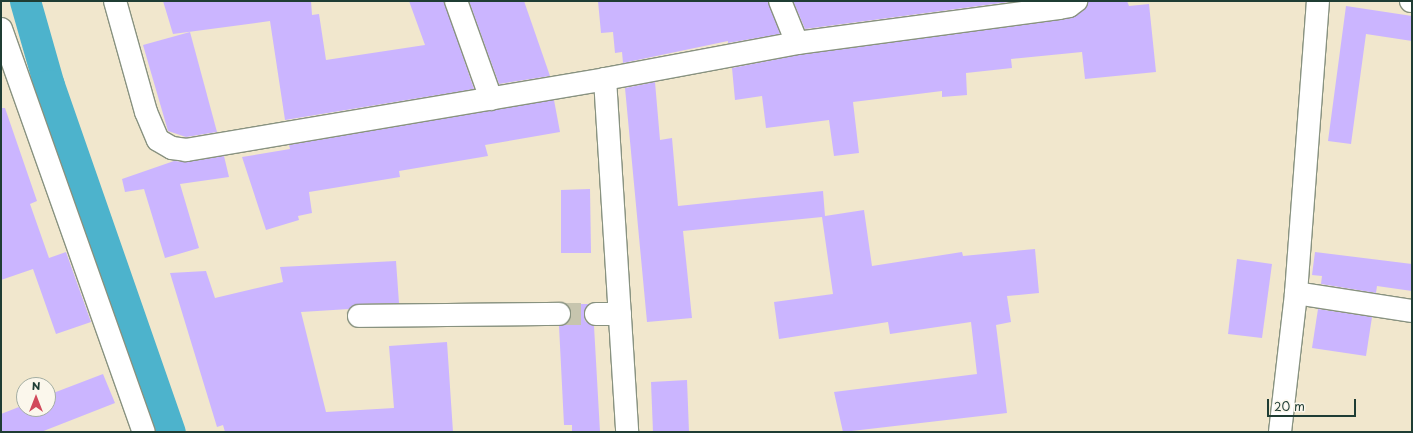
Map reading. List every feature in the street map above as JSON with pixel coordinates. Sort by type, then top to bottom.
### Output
[{"type":"street","points":[[115,1],[146,112],[158,140],[172,148],[186,150],[605,80],[796,43],[1069,6],[1076,1]]},
{"type":"street","points":[[456,1],[491,99]]},
{"type":"street","points":[[780,1],[796,43]]},
{"type":"street","points":[[1280,432],[1296,293],[1318,1]]},
{"type":"street","points":[[1,29],[144,432]]},
{"type":"street","points":[[605,80],[627,432]]},
{"type":"street","points":[[1296,293],[1412,311]]},
{"type":"street","points":[[359,316],[559,314]]},
{"type":"street","points":[[596,314],[620,314]]},
{"type":"building","points":[[163,1],[311,1],[312,15],[319,14],[326,60],[425,45],[409,1],[444,1],[474,89],[285,120],[270,21],[173,34]]},
{"type":"building","points":[[469,1],[524,1],[550,76],[499,84]]},
{"type":"building","points":[[598,1],[768,1],[780,34],[728,43],[728,41],[623,63],[622,52],[615,53],[613,32],[601,33]]},
{"type":"building","points":[[793,1],[1017,1],[805,29]]},
{"type":"building","points":[[1088,1],[1127,1],[1129,6],[1149,4],[1156,72],[1085,79],[1082,52],[1011,59],[1012,68],[966,73],[967,95],[942,97],[942,91],[853,102],[859,153],[834,156],[829,120],[766,128],[762,96],[735,100],[732,68],[799,55],[1072,18],[1083,11]]},
{"type":"building","points":[[1346,6],[1412,16],[1412,41],[1366,34],[1351,144],[1328,141]]},
{"type":"building","points":[[190,32],[217,132],[186,137],[168,131],[143,45]]},
{"type":"building","points":[[655,82],[660,140],[672,138],[678,206],[823,191],[825,216],[864,210],[872,266],[962,252],[963,256],[1035,249],[1039,293],[1007,296],[1011,322],[996,325],[1007,413],[843,432],[834,392],[977,374],[971,322],[890,334],[888,322],[779,339],[774,302],[833,294],[822,217],[683,231],[692,318],[647,322],[625,88]]},
{"type":"building","points":[[554,100],[560,132],[485,145],[488,156],[399,171],[400,177],[309,192],[312,213],[298,216],[299,220],[266,230],[242,157],[290,149],[289,145]]},
{"type":"building","points":[[1,108],[5,108],[37,201],[30,204],[49,258],[66,252],[91,322],[56,334],[33,269],[1,280]]},
{"type":"building","points":[[224,156],[229,177],[180,184],[199,248],[165,258],[144,189],[125,192],[122,179],[174,161],[188,162]]},
{"type":"building","points":[[590,189],[591,253],[561,253],[561,190]]},
{"type":"building","points":[[1315,252],[1412,264],[1412,291],[1377,286],[1376,293],[1321,284],[1322,276],[1312,275]]},
{"type":"building","points":[[1237,259],[1272,264],[1262,338],[1228,334]]},
{"type":"building","points":[[396,261],[399,303],[359,304],[349,309],[301,312],[326,412],[394,408],[389,346],[447,342],[453,432],[225,432],[223,425],[217,427],[170,273],[206,271],[215,298],[283,282],[280,267]]},
{"type":"building","points":[[566,304],[589,304],[584,314],[585,321],[594,326],[600,432],[572,432],[572,425],[564,425],[559,326],[570,320],[571,313]]},
{"type":"building","points":[[1318,309],[1372,317],[1366,356],[1312,348]]},
{"type":"building","points":[[103,374],[115,403],[41,432],[1,432],[1,414],[16,408],[16,417],[56,417],[56,392]]},
{"type":"building","points":[[687,380],[689,432],[653,432],[651,382]]},
{"type":"waterway","points":[[25,1],[49,85],[170,432]]},
{"type":"tunnel","points":[[559,314],[596,314]]}]
